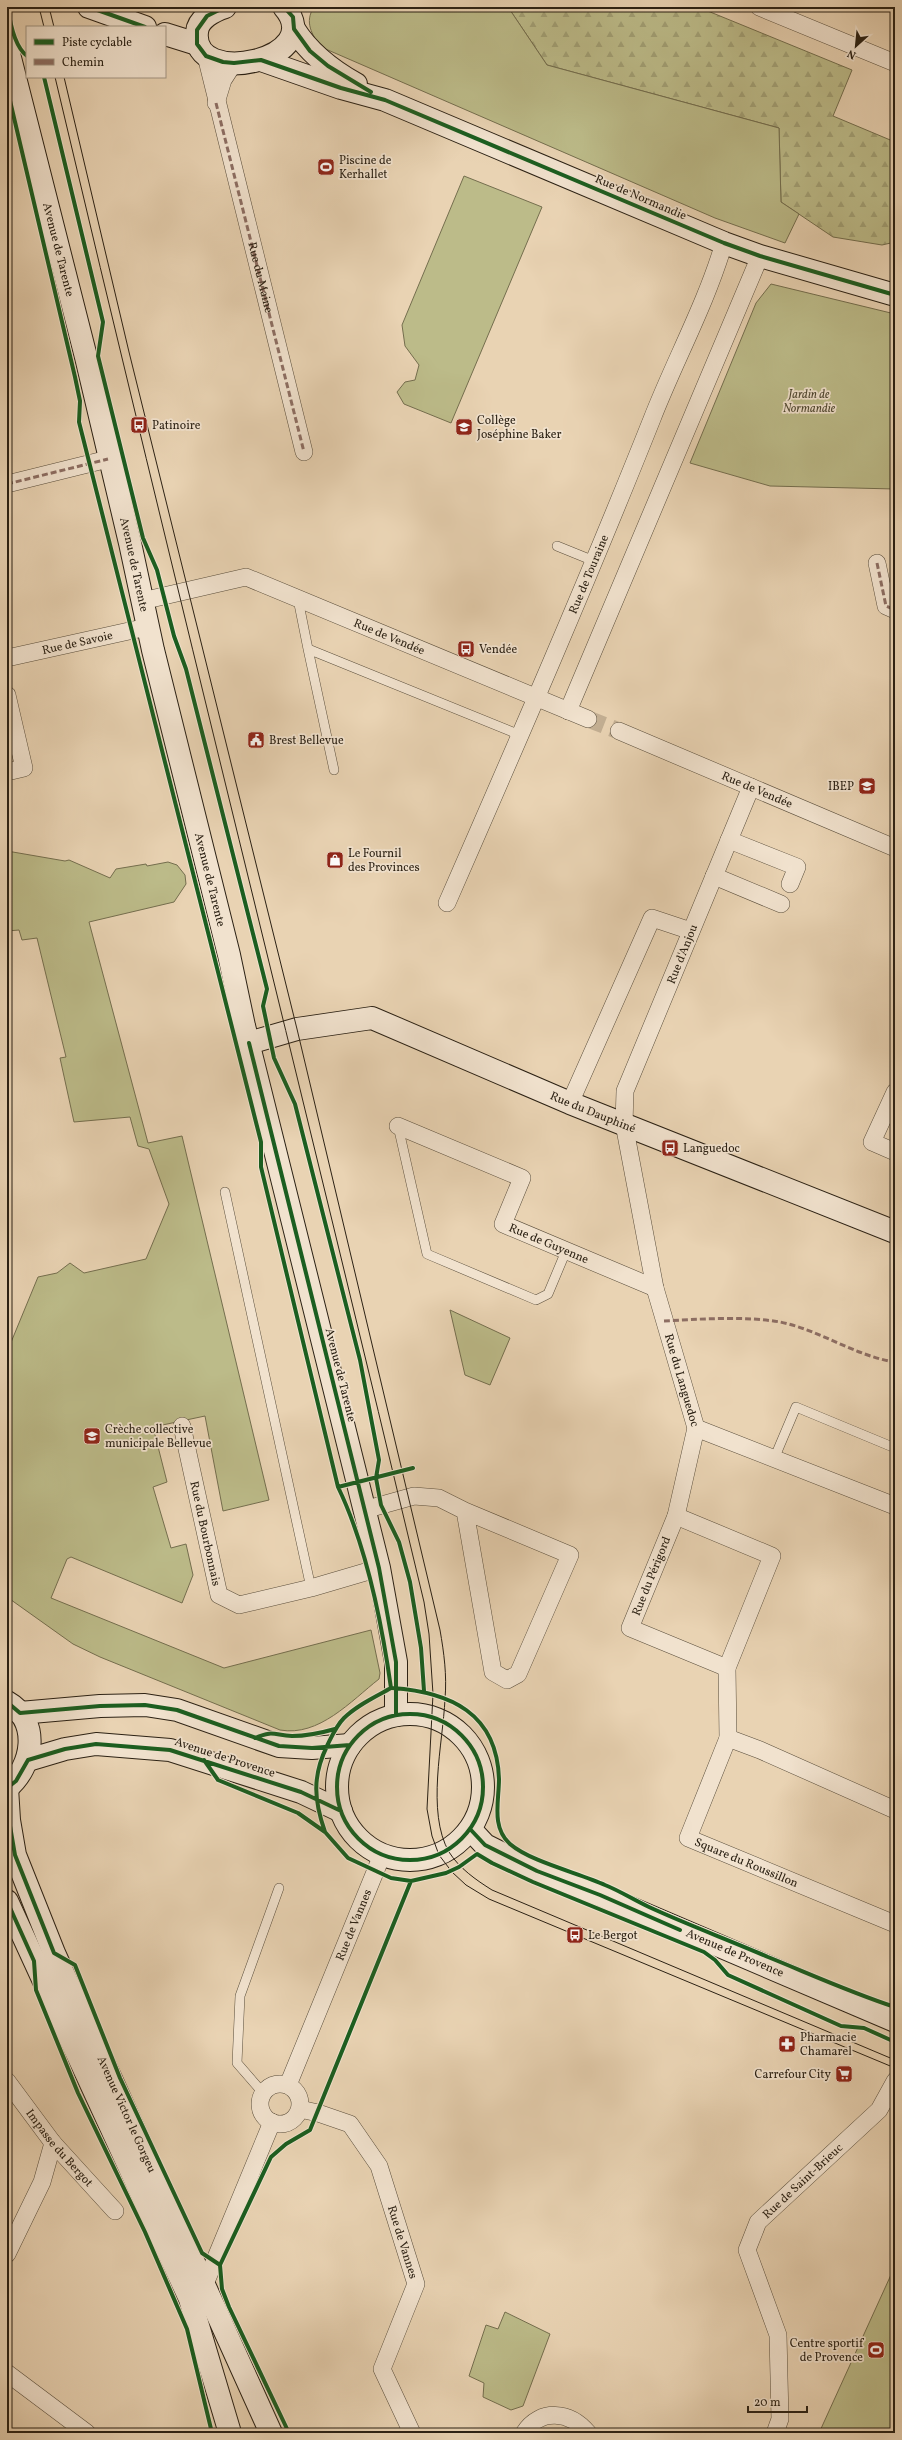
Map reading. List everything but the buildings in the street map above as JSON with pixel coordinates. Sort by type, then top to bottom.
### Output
[{"type":"street","points":[[89,7],[142,26]]},
{"type":"street","points":[[201,50],[197,30],[207,16],[224,7]]},
{"type":"street","points":[[759,7],[895,63]]},
{"type":"street","points":[[166,34],[201,50],[222,62],[234,63],[261,60],[274,54],[290,39],[292,15]]},
{"type":"street","name":"Rue de Normandie","points":[[292,15],[310,51],[328,66],[385,100]]},
{"type":"street","name":"Avenue de Tarente","points":[[7,46],[86,357],[147,627],[379,1568],[396,1662],[396,1715]]},
{"type":"street","name":"Rue du Maine","points":[[201,50],[216,103],[304,452]]},
{"type":"street","name":"Rue de Normandie","points":[[261,60],[341,88],[385,100],[724,243],[760,256],[895,295]]},
{"type":"street","points":[[216,103],[223,80],[234,63]]},
{"type":"street","name":"Rue de Touraine","points":[[447,903],[537,698],[671,370],[715,273],[724,243]]},
{"type":"street","points":[[568,711],[760,256]]},
{"type":"street","points":[[7,484],[108,459]]},
{"type":"street","points":[[876,563],[886,606],[895,610]]},
{"type":"street","name":"Rue de Vendée","points":[[142,601],[246,577],[588,719]]},
{"type":"street","name":"Rue de Savoie","points":[[7,658],[147,627]]},
{"type":"street","points":[[7,694],[24,768],[7,772]]},
{"type":"street","name":"Rue de Vendée","points":[[619,731],[895,848]]},
{"type":"street","name":"Rue d'Anjou","points":[[624,1124],[625,1091],[750,787]]},
{"type":"street","points":[[729,840],[797,867],[790,884]]},
{"type":"street","points":[[714,876],[781,904]]},
{"type":"street","points":[[570,1103],[652,918],[691,931]]},
{"type":"street","name":"Rue du Dauphiné","points":[[249,1043],[288,1031],[372,1018],[570,1103],[895,1232]]},
{"type":"street","points":[[895,1092],[872,1142],[895,1152]]},
{"type":"street","name":"Rue du Languedoc","points":[[624,1124],[655,1288],[696,1428],[895,1506]]},
{"type":"street","name":"Rue de Guyenne","points":[[398,1126],[522,1178],[503,1224],[655,1288]]},
{"type":"street","name":"Rue du Bourbonnais","points":[[182,1426],[219,1595],[239,1605],[311,1588],[379,1568]]},
{"type":"street","name":"Rue du Périgord","points":[[696,1428],[676,1516],[630,1628],[727,1668]]},
{"type":"street","points":[[364,1510],[414,1496],[439,1498],[465,1511],[570,1555],[518,1674],[507,1680],[493,1672],[465,1511]]},
{"type":"street","points":[[676,1516],[772,1556],[727,1668],[728,1738],[760,1750],[895,1810]]},
{"type":"street","points":[[397,1689],[410,1708],[420,1714],[443,1721],[454,1727],[470,1743],[480,1764],[484,1786],[481,1809],[471,1830],[448,1850],[425,1859],[410,1860],[382,1855],[364,1844],[355,1834],[341,1811],[337,1794],[337,1777],[342,1760],[350,1745],[362,1731],[378,1721],[396,1715],[420,1714]]},
{"type":"street","points":[[13,1708],[145,1705],[177,1710],[279,1746],[312,1748],[350,1745]]},
{"type":"street","name":"Avenue Victor le Gorgeu","points":[[13,1708],[30,1736],[28,1760],[20,1776],[7,1788],[9,1820],[15,1855],[54,1953],[205,2284],[271,2433]]},
{"type":"street","name":"Square du Roussillon","points":[[728,1738],[688,1838],[895,1924]]},
{"type":"street","name":"Avenue de Provence","points":[[28,1760],[65,1749],[96,1744],[170,1750],[301,1792],[341,1811]]},
{"type":"street","name":"Avenue de Provence","points":[[471,1830],[485,1845],[537,1871],[600,1895],[894,2018]]},
{"type":"street","name":"Rue de Vannes","points":[[288,2084],[382,1855]]},
{"type":"street","name":"Avenue Victor le Gorgeu","points":[[7,1901],[190,2299],[230,2433]]},
{"type":"street","name":"Impasse du Bergot","points":[[7,2081],[53,2143],[114,2211]]},
{"type":"street","name":"Rue de Saint-Brieuc","points":[[775,2433],[780,2419],[778,2335],[747,2250],[758,2222],[879,2110],[895,2081]]},
{"type":"street","points":[[277,2083],[288,2084],[297,2092],[300,2098],[300,2109],[294,2119],[289,2122],[278,2124],[272,2122],[263,2115],[261,2110],[260,2104],[263,2093],[277,2083]]},
{"type":"street","name":"Rue de Vannes","points":[[300,2109],[318,2113],[350,2124],[379,2166],[416,2284],[382,2369],[412,2433]]},
{"type":"street","points":[[205,2284],[272,2122]]},
{"type":"street","points":[[7,2254],[42,2182],[53,2143]]},
{"type":"street","points":[[7,2373],[87,2433]]},
{"type":"street","points":[[524,2433],[531,2424],[551,2415],[572,2419],[588,2433]]},
{"type":"lane","points":[[557,546],[594,561]]},
{"type":"lane","points":[[298,599],[334,770]]},
{"type":"lane","points":[[308,649],[520,736]]},
{"type":"lane","points":[[398,1126],[426,1254],[536,1300],[548,1294],[566,1251]]},
{"type":"lane","points":[[225,1192],[311,1588]]},
{"type":"lane","points":[[774,1459],[796,1407],[895,1448]]},
{"type":"lane","points":[[263,2093],[237,2063],[240,1996],[279,1888]]},
{"type":"green space","points":[[314,7],[508,7],[547,65],[779,128],[781,202],[799,214],[785,243],[715,218],[321,47],[312,33],[309,23]]},
{"type":"green space","points":[[508,7],[698,7],[852,70],[833,116],[895,142],[895,242],[882,245],[833,237],[781,202],[779,128],[547,65]]},
{"type":"green space","points":[[464,176],[542,207],[451,423],[404,404],[397,392],[405,382],[415,380],[419,365],[405,346],[402,325]]},
{"type":"green space","name":"Jardin de Normandie","points":[[771,284],[895,314],[895,489],[770,486],[690,463],[756,303]]},
{"type":"green space","points":[[7,851],[65,861],[69,860],[110,878],[116,869],[168,862],[177,865],[185,875],[186,884],[174,902],[89,922],[148,1143],[182,1136],[269,1500],[223,1511],[205,1416],[153,1427],[167,1482],[153,1487],[171,1548],[186,1544],[193,1575],[182,1603],[71,1557],[67,1559],[51,1598],[224,1668],[371,1630],[380,1673],[379,1679],[346,1707],[321,1723],[308,1728],[294,1731],[280,1730],[100,1657],[73,1644],[7,1597],[7,1352],[38,1277],[57,1273],[70,1263],[84,1273],[146,1259],[169,1204],[149,1149],[138,1146],[130,1117],[74,1122],[60,1058],[66,1057],[37,938],[22,940],[19,930],[7,931]]},
{"type":"green space","points":[[450,1310],[510,1338],[490,1385],[465,1375]]},
{"type":"green space","name":"Centre sportif de Provence","points":[[895,2266],[895,2433],[819,2433]]},
{"type":"green space","points":[[505,2312],[550,2334],[523,2406],[511,2410],[483,2397],[484,2383],[469,2376],[486,2325],[498,2329]]},
{"type":"tunnel","points":[[588,719],[619,731]]},
{"type":"tram line","points":[[39,7],[44,26]]},
{"type":"tram line","points":[[49,7],[54,26]]},
{"type":"tram line","points":[[55,78],[146,459],[424,1602],[429,1634],[433,1694],[427,1809],[432,1836],[439,1855],[452,1872],[466,1885],[489,1899],[895,2068]]},
{"type":"tram line","points":[[64,78],[129,352],[297,1029],[440,1630],[446,1681],[444,1717],[439,1756],[437,1798],[438,1817],[442,1836],[453,1858],[474,1878],[492,1890],[895,2060]]},
{"type":"marked path","points":[[216,103],[304,452]]},
{"type":"marked path","points":[[7,484],[108,459]]},
{"type":"marked path","points":[[877,563],[886,606],[895,610]]},
{"type":"marked path","points":[[664,1321],[752,1319],[780,1322],[809,1331],[880,1359],[895,1362]]},
{"type":"cycle path","points":[[8,7],[11,27],[19,46],[26,55]]},
{"type":"cycle path","points":[[89,7],[142,26]]},
{"type":"cycle path","points":[[225,7],[207,16],[197,30],[197,44],[206,56],[223,62],[234,63],[261,60],[341,88],[385,100],[724,243],[760,256],[895,295]]},
{"type":"cycle path","points":[[284,7],[293,17],[294,29],[310,51],[328,66],[371,92]]},
{"type":"cycle path","points":[[44,78],[103,322],[98,356],[143,538],[157,570],[174,636],[186,669],[267,989],[263,1006],[274,1058],[295,1104],[360,1360],[379,1460],[376,1478],[381,1505],[399,1542],[410,1582],[421,1648],[424,1691]]},
{"type":"cycle path","points":[[7,88],[75,377],[80,401],[79,422],[261,1142],[261,1167],[338,1487],[348,1510],[365,1559],[383,1638],[391,1688],[360,1705],[349,1713],[334,1731],[322,1757],[316,1789],[321,1820],[325,1832]]},
{"type":"cycle path","points":[[249,1043],[379,1568],[396,1662],[396,1715]]},
{"type":"cycle path","points":[[338,1487],[413,1468]]},
{"type":"cycle path","points":[[392,1688],[413,1690],[451,1701],[466,1710],[480,1722],[490,1738],[496,1756],[499,1779],[497,1813],[500,1830],[510,1844],[519,1850],[542,1862],[611,1887],[649,1907],[847,1990],[895,2007]]},
{"type":"cycle path","points":[[7,1702],[20,1713],[100,1706],[145,1705],[177,1710],[279,1746],[312,1748],[350,1745]]},
{"type":"cycle path","points":[[403,1714],[417,1714],[445,1722],[457,1730],[467,1740],[478,1759],[482,1773],[483,1787],[482,1801],[475,1822],[467,1834],[457,1844],[438,1855],[417,1860],[403,1860],[375,1852],[363,1844],[353,1834],[342,1815],[337,1794],[337,1780],[345,1752],[353,1740],[363,1730],[382,1719],[403,1714]]},
{"type":"cycle path","points":[[255,1738],[266,1734],[292,1736],[319,1733],[335,1729]]},
{"type":"cycle path","points":[[7,1788],[16,1781],[28,1760],[65,1749],[96,1744],[170,1750],[301,1792],[341,1811]]},
{"type":"cycle path","points":[[204,1760],[218,1780],[298,1813],[325,1832],[348,1858],[391,1878],[411,1881],[446,1873],[459,1867],[477,1854],[492,1863],[533,1882],[704,1952],[715,1960],[728,1975],[841,2026],[864,2028],[895,2042]]},
{"type":"cycle path","points":[[7,1788],[9,1820],[15,1855],[54,1953],[75,1965],[120,2078],[202,2253],[220,2265],[222,2289],[229,2307],[289,2433]]},
{"type":"cycle path","points":[[471,1830],[485,1845],[537,1871],[600,1895],[680,1930]]},
{"type":"cycle path","points":[[220,2265],[271,2157],[286,2144],[310,2130],[411,1881]]},
{"type":"cycle path","points":[[7,1901],[34,1961],[36,1990],[78,2093],[145,2232],[187,2329],[212,2433]]},
{"type":"place","name":"Piscine de Kerhallet","points":[[326,167]]},
{"type":"place","name":"Patinoire","points":[[139,425]]},
{"type":"place","name":"Collège Joséphine Baker","points":[[464,427]]},
{"type":"place","name":"Vendée","points":[[466,649]]},
{"type":"place","name":"Brest Bellevue","points":[[256,740]]},
{"type":"place","name":"IBEP","points":[[867,786]]},
{"type":"place","name":"Le Fournil des Provinces","points":[[335,860]]},
{"type":"place","name":"Languedoc","points":[[670,1148]]},
{"type":"place","name":"Crèche collective municipale Bellevue","points":[[92,1436]]},
{"type":"place","name":"Le Bergot","points":[[575,1935]]},
{"type":"place","name":"Pharmacie Chamarel","points":[[787,2044]]},
{"type":"place","name":"Carrefour City","points":[[844,2074]]},
{"type":"place","name":"Centre sportif de Provence","points":[[876,2350]]}]
